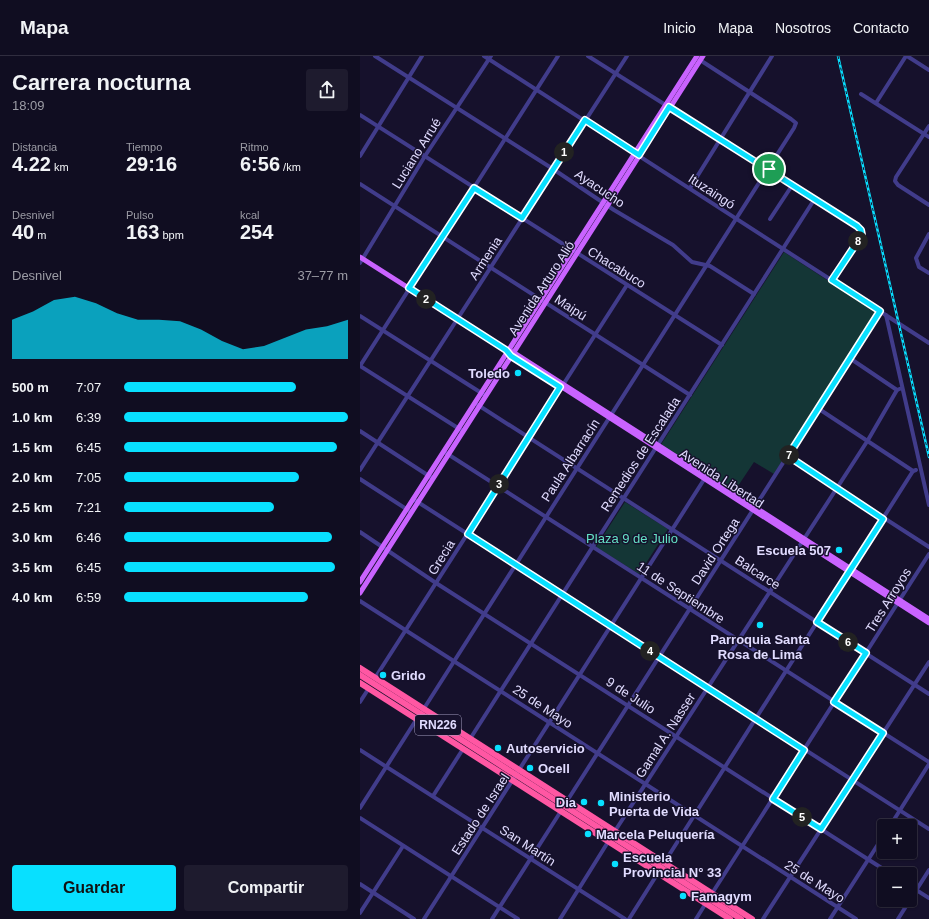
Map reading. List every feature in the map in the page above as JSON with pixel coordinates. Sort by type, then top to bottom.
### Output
[{"type":"highway","points":[[360,668],[375,678],[463,749],[567,801],[664,863],[709,898],[730,919]]},
{"type":"highway","name":"RN226","points":[[360,675],[741,919]]},
{"type":"highway","points":[[360,683],[470,738],[561,811],[608,842],[658,873],[752,919]]},
{"type":"main road","name":"Avenida Arturo Alió","points":[[360,582],[382,546],[415,501],[509,352],[700,57]]},
{"type":"main road","name":"Avenida Libertad","points":[[361,260],[409,288],[561,385],[850,570],[929,623]]},
{"type":"main road","name":"Avenida Arturo Alió","points":[[360,593],[387,551],[408,511]]},
{"type":"main road","name":"Avenida Libertad","points":[[899,602],[929,618]]},
{"type":"street","name":"Ayacucho","points":[[375,56],[506,138],[630,220],[673,245],[692,262],[707,265],[754,294]]},
{"type":"street","points":[[360,156],[422,56]]},
{"type":"street","name":"Ituzaingó","points":[[484,56],[490,58],[928,341]]},
{"type":"street","points":[[460,429],[360,366],[558,56]]},
{"type":"street","points":[[588,56],[793,184],[814,200],[857,226],[861,230],[862,235],[832,280]]},
{"type":"street","name":"Armenia","points":[[360,470],[627,56]]},
{"type":"street","points":[[690,188],[772,56]]},
{"type":"street","points":[[876,104],[907,56],[929,70]]},
{"type":"street","points":[[700,57],[749,92]]},
{"type":"street","name":"Luciano Arrué","points":[[361,260],[425,156],[490,58]]},
{"type":"street","name":"Paula Albarracín","points":[[360,808],[769,169],[796,123],[749,92]]},
{"type":"street","points":[[861,94],[929,137]]},
{"type":"street","name":"Chacabuco","points":[[360,115],[722,345]]},
{"type":"street","points":[[929,126],[896,177],[895,181],[898,185],[929,205]]},
{"type":"street","name":"Maipú","points":[[360,184],[690,395]]},
{"type":"street","points":[[770,219],[793,184]]},
{"type":"street","name":"Remedios de Escalada","points":[[470,738],[814,200]]},
{"type":"street","points":[[929,234],[917,254],[916,261],[919,267],[929,273]]},
{"type":"street","name":"Grecia","points":[[375,678],[468,534],[561,385],[627,285]]},
{"type":"street","name":"David Ortega","points":[[567,801],[851,359],[880,311]]},
{"type":"street","points":[[886,315],[899,389],[929,506]]},
{"type":"street","points":[[360,316],[483,394]]},
{"type":"street","points":[[851,359],[899,389]]},
{"type":"street","name":"Gamal A. Nasser","points":[[615,831],[770,592],[836,487],[868,440],[899,389]]},
{"type":"street","name":"Balcarce","points":[[477,404],[929,694]]},
{"type":"street","points":[[819,409],[913,471],[920,470]]},
{"type":"street","points":[[360,431],[430,477]]},
{"type":"street","name":"11 de Septiembre","points":[[445,453],[929,763]]},
{"type":"street","points":[[788,456],[883,519],[929,547]]},
{"type":"street","points":[[664,863],[913,471]]},
{"type":"street","name":"Estado de Israel","points":[[424,919],[705,478]]},
{"type":"street","points":[[360,479],[408,511]]},
{"type":"street","points":[[415,501],[929,829]]},
{"type":"street","name":"9 de Julio","points":[[360,532],[530,644],[880,867]]},
{"type":"street","name":"Tres Arroyos","points":[[696,919],[929,554]]},
{"type":"street","name":"25 de Mayo","points":[[360,601],[856,919]]},
{"type":"street","points":[[763,919],[929,662]]},
{"type":"street","points":[[360,702],[369,688]]},
{"type":"street","points":[[433,796],[463,749]]},
{"type":"street","name":"San Martín","points":[[360,750],[625,919]]},
{"type":"street","points":[[895,819],[929,763]]},
{"type":"street","points":[[492,919],[561,811]]},
{"type":"street","points":[[360,818],[518,919]]},
{"type":"street","points":[[560,919],[608,842]]},
{"type":"street","points":[[360,913],[403,846]]},
{"type":"street","points":[[830,919],[877,846]]},
{"type":"street","points":[[917,888],[929,870]]},
{"type":"street","points":[[629,919],[658,873]]},
{"type":"street","points":[[360,884],[414,919]]},
{"type":"street","points":[[917,891],[929,898]]},
{"type":"street","points":[[898,919],[906,907]]},
{"type":"green space","points":[[784,252],[876,312],[774,474],[754,462],[734,492],[662,445],[662,443]]},
{"type":"green space","name":"Plaza 9 de Julio","points":[[625,502],[668,529],[639,574],[596,547]]},
{"type":"railway","points":[[838,56],[929,457]]},
{"type":"place","name":"Toledo","points":[[518,373]]},
{"type":"place","name":"Escuela 507","points":[[839,550]]},
{"type":"place","name":"Parroquia Santa Rosa de Lima","points":[[760,625]]},
{"type":"place","name":"Grido","points":[[383,675]]},
{"type":"place","name":"Autoservicio","points":[[498,748]]},
{"type":"place","name":"Ocell","points":[[530,768]]},
{"type":"place","name":"Dia","points":[[584,802]]},
{"type":"place","name":"Ministerio Puerta de Vida","points":[[601,803]]},
{"type":"place","name":"Marcela Peluquería","points":[[588,834]]},
{"type":"place","name":"Escuela Provincial N° 33","points":[[615,864]]},
{"type":"place","name":"Famagym","points":[[683,896]]},
{"type":"route","points":[[669,107],[769,169],[861,230],[862,235],[832,280],[880,311],[851,359],[788,456],[883,519],[817,622],[866,653],[834,702],[883,733],[821,829],[773,799],[804,750],[468,534],[560,387],[511,356],[506,350],[409,288],[474,188],[522,218],[585,120],[639,155],[669,107]]}]
